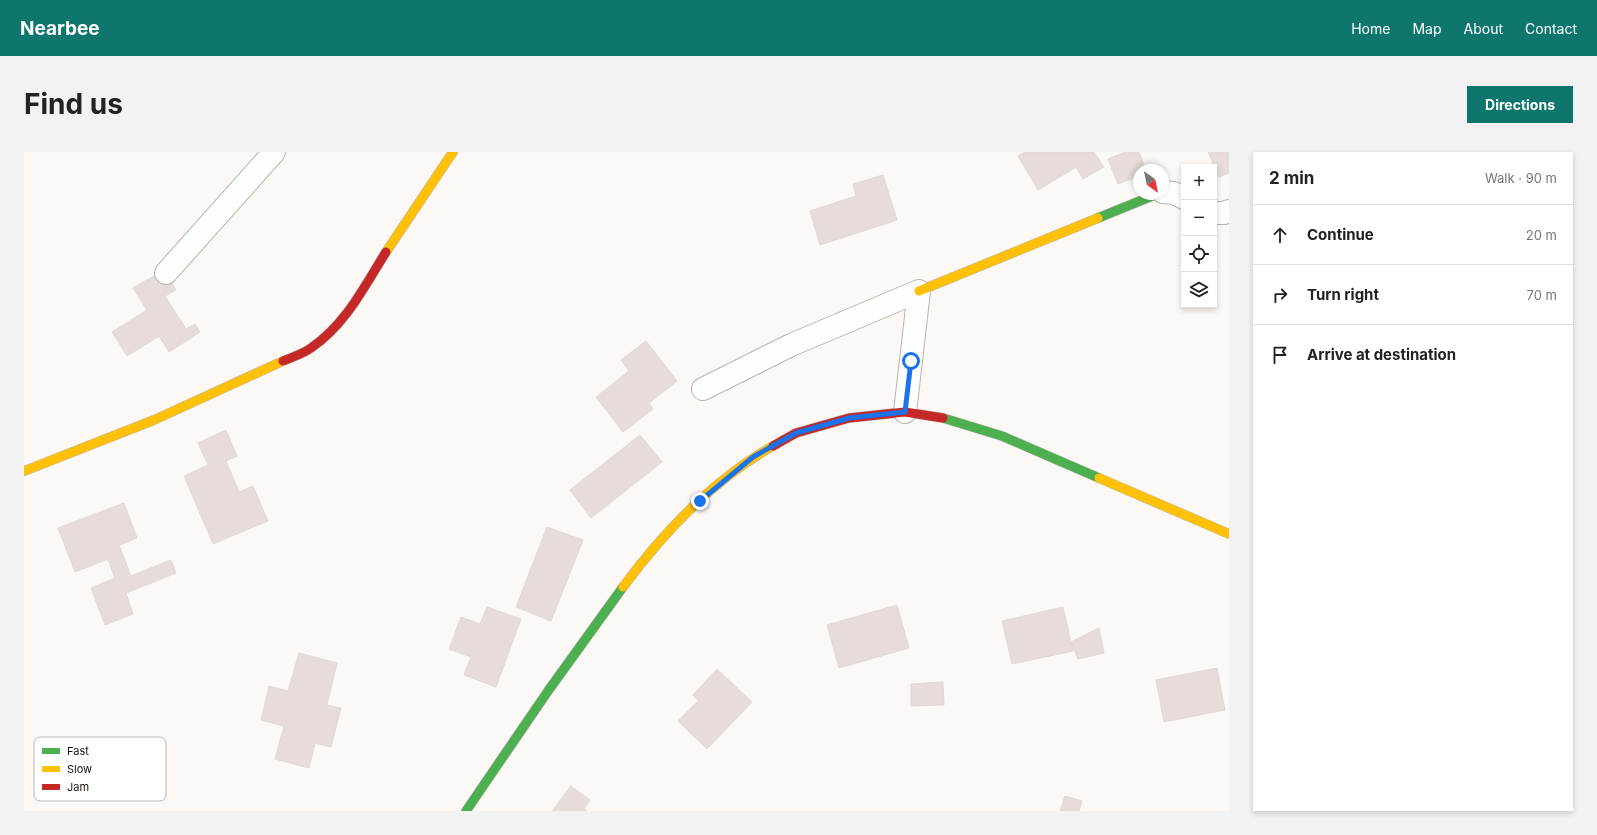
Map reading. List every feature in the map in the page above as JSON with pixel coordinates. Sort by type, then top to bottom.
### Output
[{"type":"street","points":[[166,273],[274,152]]},
{"type":"street","points":[[24,471],[154,420],[310,349],[337,327],[352,307],[408,218],[453,152]]},
{"type":"street","points":[[1169,193],[1181,196]]},
{"type":"street","points":[[703,389],[791,345],[1142,200]]},
{"type":"street","points":[[1217,213],[1229,211]]},
{"type":"street","points":[[905,412],[919,291]]},
{"type":"street","points":[[466,811],[548,691],[646,556],[700,501],[753,457],[796,433],[849,418],[905,412],[943,418],[1002,436],[1229,534]]},
{"type":"building","points":[[1025,152],[1094,152],[1104,167],[1083,179],[1076,167],[1038,190],[1018,156]]},
{"type":"building","points":[[1125,152],[1139,152],[1144,164],[1133,164],[1133,178],[1118,184],[1108,159]]},
{"type":"building","points":[[1208,152],[1229,152],[1229,173],[1219,177],[1217,172],[1217,164],[1213,164]]},
{"type":"building","points":[[883,175],[897,220],[820,245],[810,211],[856,196],[853,184]]},
{"type":"building","points":[[167,275],[176,290],[165,296],[186,329],[195,324],[200,332],[169,352],[159,336],[127,356],[112,332],[147,310],[133,288],[154,276],[158,281]]},
{"type":"building","points":[[646,341],[677,381],[649,403],[653,409],[623,432],[596,397],[629,371],[621,360]]},
{"type":"building","points":[[226,430],[237,456],[226,461],[239,492],[253,486],[268,521],[213,544],[184,476],[208,465],[198,443]]},
{"type":"building","points":[[640,435],[662,462],[591,518],[570,490]]},
{"type":"building","points":[[124,503],[137,538],[119,545],[131,576],[171,560],[176,573],[126,593],[133,614],[105,625],[91,588],[115,578],[108,559],[75,572],[58,528]]},
{"type":"building","points":[[547,527],[583,540],[551,621],[516,607]]},
{"type":"building","points":[[897,605],[909,648],[839,668],[827,625]]},
{"type":"building","points":[[487,607],[521,619],[496,687],[464,675],[471,657],[449,649],[461,617],[480,624]]},
{"type":"building","points":[[1063,607],[1073,651],[1012,664],[1002,621]]},
{"type":"building","points":[[1099,628],[1104,653],[1078,659],[1071,642]]},
{"type":"building","points":[[299,653],[337,663],[327,705],[341,708],[331,747],[315,743],[309,768],[275,759],[284,726],[261,720],[269,686],[288,691]]},
{"type":"building","points":[[1217,668],[1225,710],[1164,722],[1156,680]]},
{"type":"building","points":[[717,669],[752,702],[707,749],[678,721],[698,701],[693,695]]},
{"type":"building","points":[[943,682],[944,705],[911,706],[911,684]]},
{"type":"building","points":[[571,786],[590,800],[584,809],[587,811],[552,811]]},
{"type":"building","points":[[1065,796],[1082,801],[1079,811],[1060,811]]},
{"type":"traffic: fast","points":[[1098,218],[1142,200]]},
{"type":"traffic: fast","points":[[943,418],[1002,436],[1099,478]]},
{"type":"traffic: fast","points":[[466,811],[548,691],[623,587]]},
{"type":"traffic: slow","points":[[386,252],[453,152]]},
{"type":"traffic: slow","points":[[919,291],[1098,218]]},
{"type":"traffic: slow","points":[[24,471],[154,420],[283,361]]},
{"type":"traffic: slow","points":[[623,587],[672,527],[710,491],[730,474],[773,446]]},
{"type":"traffic: slow","points":[[1099,478],[1229,534]]},
{"type":"traffic: jam","points":[[283,361],[308,350],[334,328],[362,291],[386,252]]},
{"type":"traffic: jam","points":[[773,446],[796,433],[849,418],[905,412],[943,418]]},
{"type":"route","points":[[700,501],[753,457],[796,433],[849,418],[905,412],[911,361]]}]
